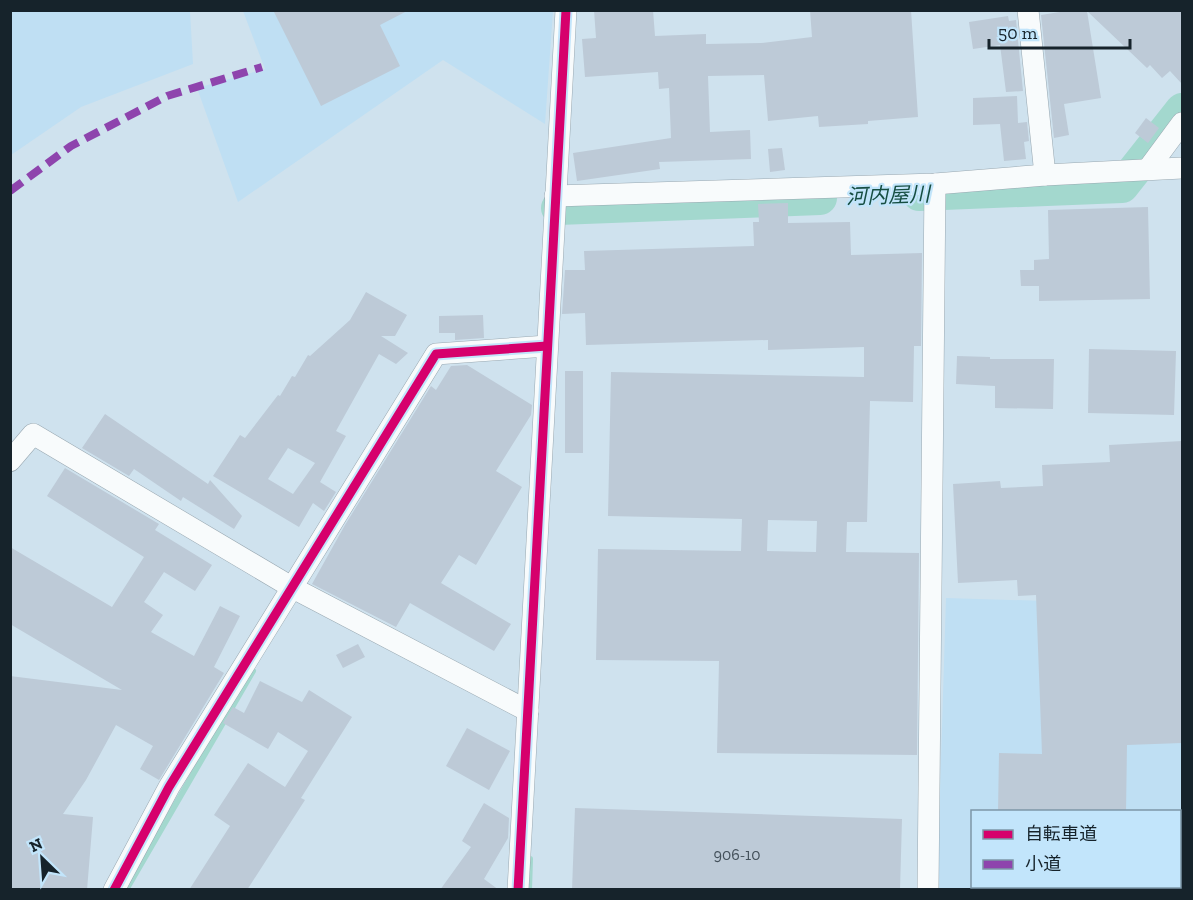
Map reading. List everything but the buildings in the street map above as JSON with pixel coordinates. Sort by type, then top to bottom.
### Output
[{"type":"street","points":[[518,890],[566,10]]},
{"type":"street","points":[[1028,10],[1045,175]]},
{"type":"street","points":[[1148,169],[1182,123]]},
{"type":"street","points":[[555,196],[935,184],[1045,175],[1182,168]]},
{"type":"street","points":[[928,890],[935,184]]},
{"type":"street","points":[[114,890],[169,787],[436,354],[547,346]]},
{"type":"street","points":[[10,461],[33,435],[293,588],[528,711]]},
{"type":"shaded area","points":[[11,10],[190,11],[193,64],[81,107],[11,155]]},
{"type":"shaded area","points":[[243,11],[553,11],[545,124],[443,60],[238,202],[197,88],[265,69]]},
{"type":"shaded area","points":[[946,598],[1182,605],[1182,889],[937,890]]},
{"type":"waterway","name":"河内屋川","points":[[919,194],[1122,186],[1182,110]]},
{"type":"waterway","name":"河内屋川","points":[[558,208],[820,198]]},
{"type":"waterway","points":[[126,890],[253,671]]},
{"type":"waterway","points":[[529,890],[530,859]]},
{"type":"marked path","points":[[10,191],[71,146],[167,96],[262,67]]},
{"type":"cycle path","points":[[518,890],[566,10]]},
{"type":"cycle path","points":[[114,890],[169,787],[436,354],[547,346]]}]
